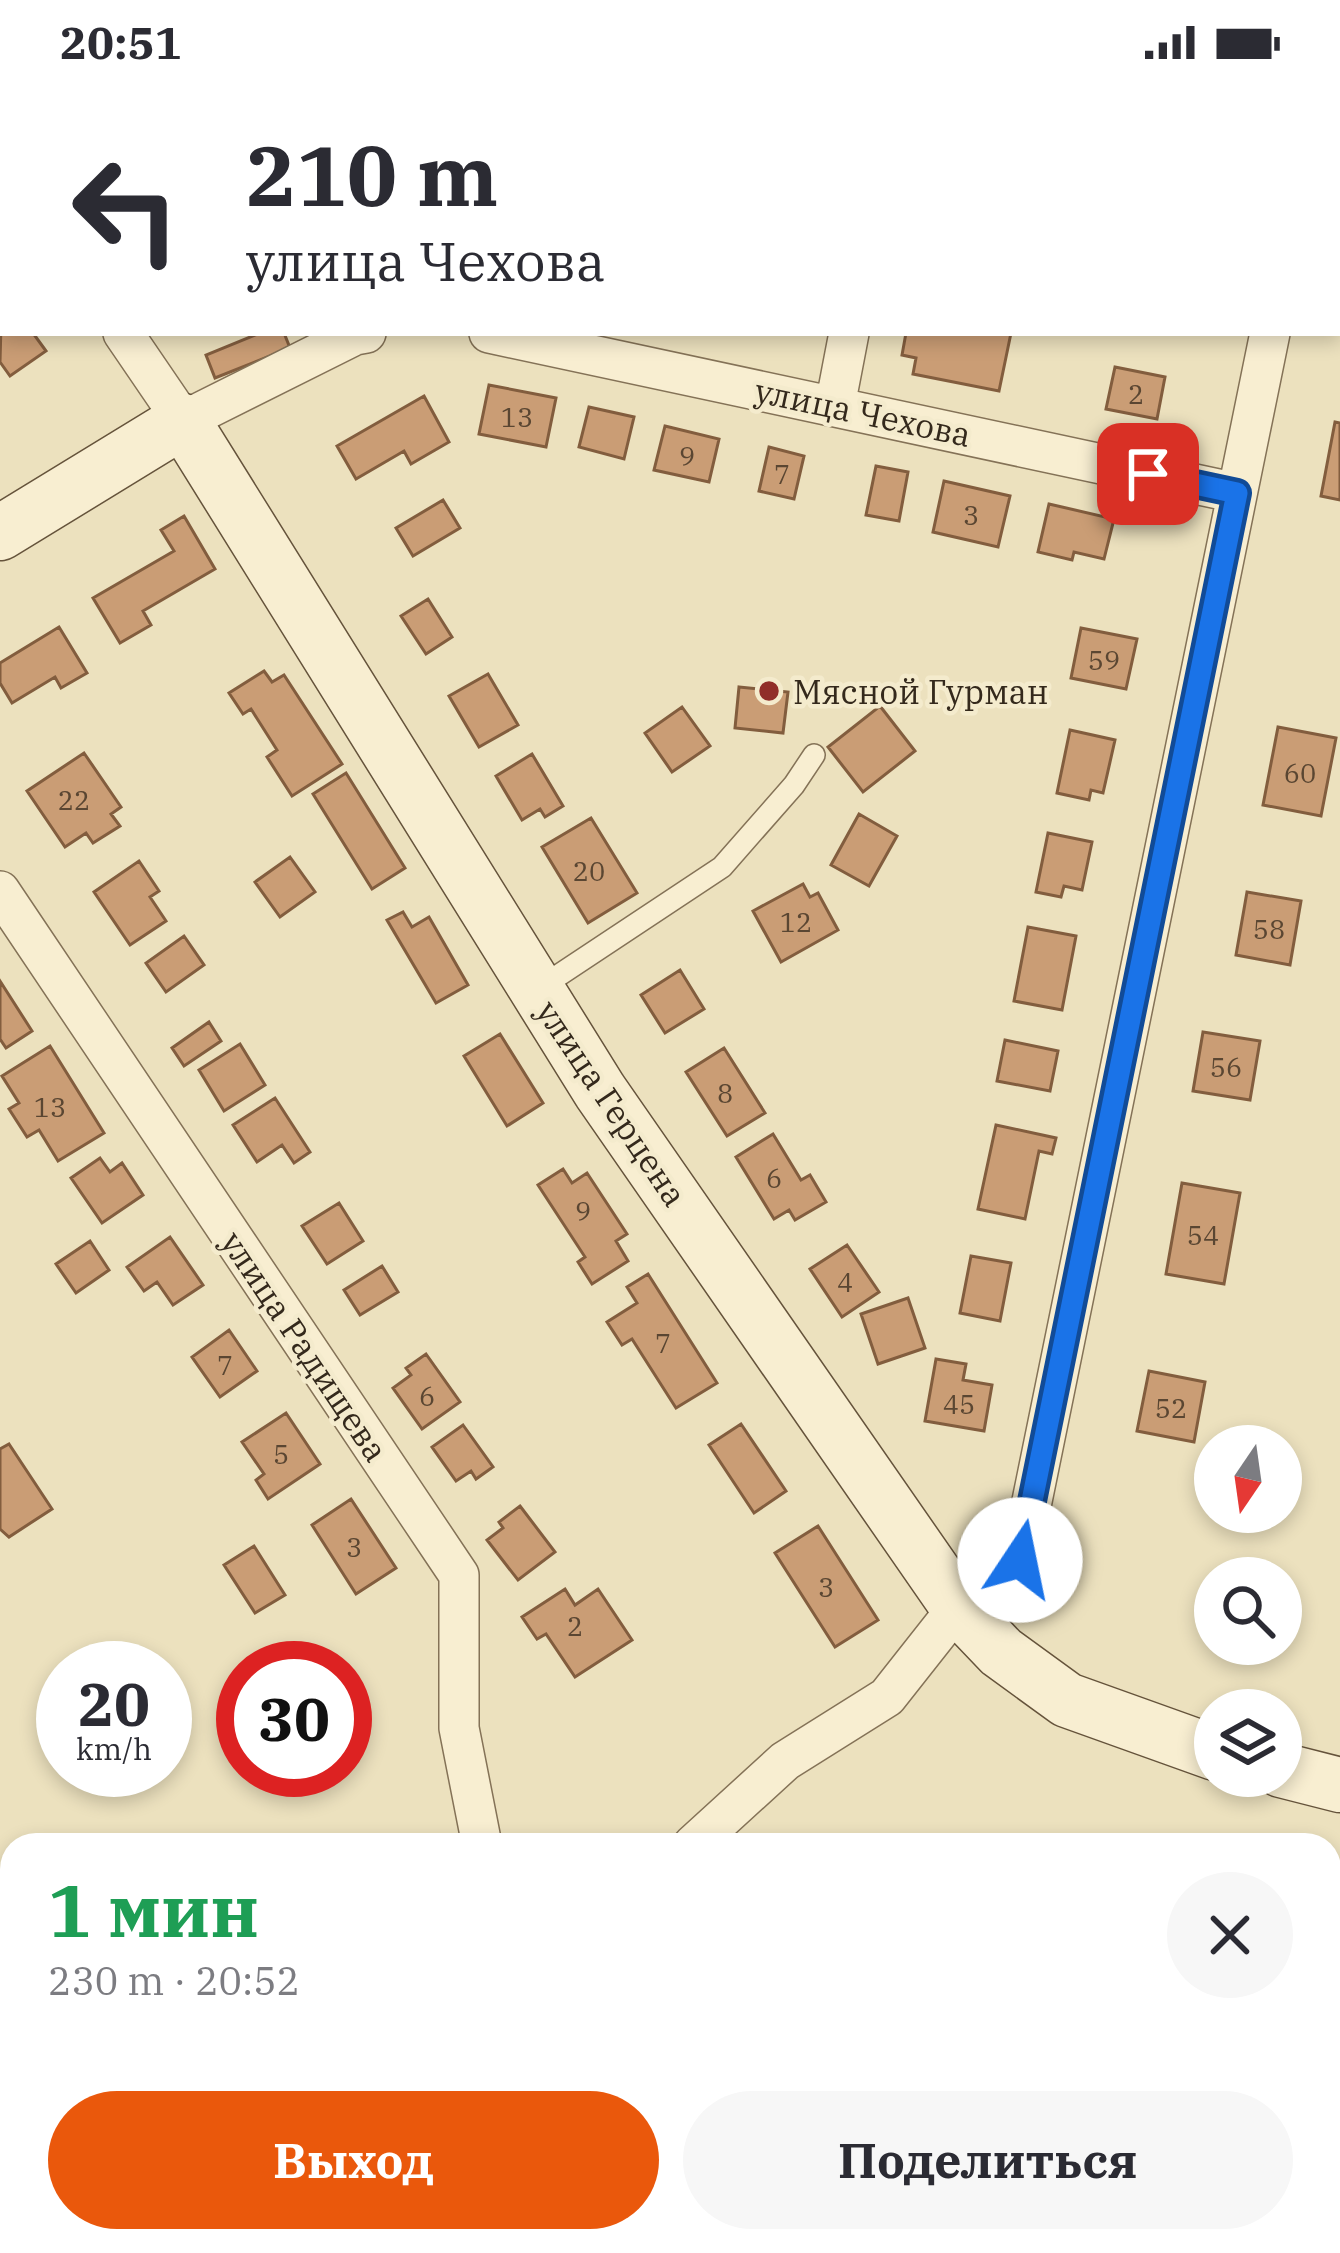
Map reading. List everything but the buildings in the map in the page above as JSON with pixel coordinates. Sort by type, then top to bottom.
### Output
[{"type":"street","name":"улица Герцена","points":[[125,336],[183,421],[600,1091],[958,1607],[1001,1652],[1067,1700],[1194,1745]]},
{"type":"street","points":[[0,533],[183,421],[351,336]]},
{"type":"street","name":"улица Чехова","points":[[503,336],[1237,493]]},
{"type":"street","points":[[835,406],[848,336]]},
{"type":"street","points":[[706,1833],[784,1761],[887,1697],[958,1607],[1020,1560],[1269,336]]},
{"type":"street","name":"улица Радищева","points":[[0,891],[459,1575],[459,1728],[480,1833]]},
{"type":"street","points":[[1302,1775],[1340,1785]]},
{"type":"lane","points":[[537,990],[722,867],[794,785],[814,754]]},
{"type":"place","name":"Мясной Гурман","points":[[769,691]]},
{"type":"route","points":[[1020,1560],[1237,493],[1148,474]]}]
